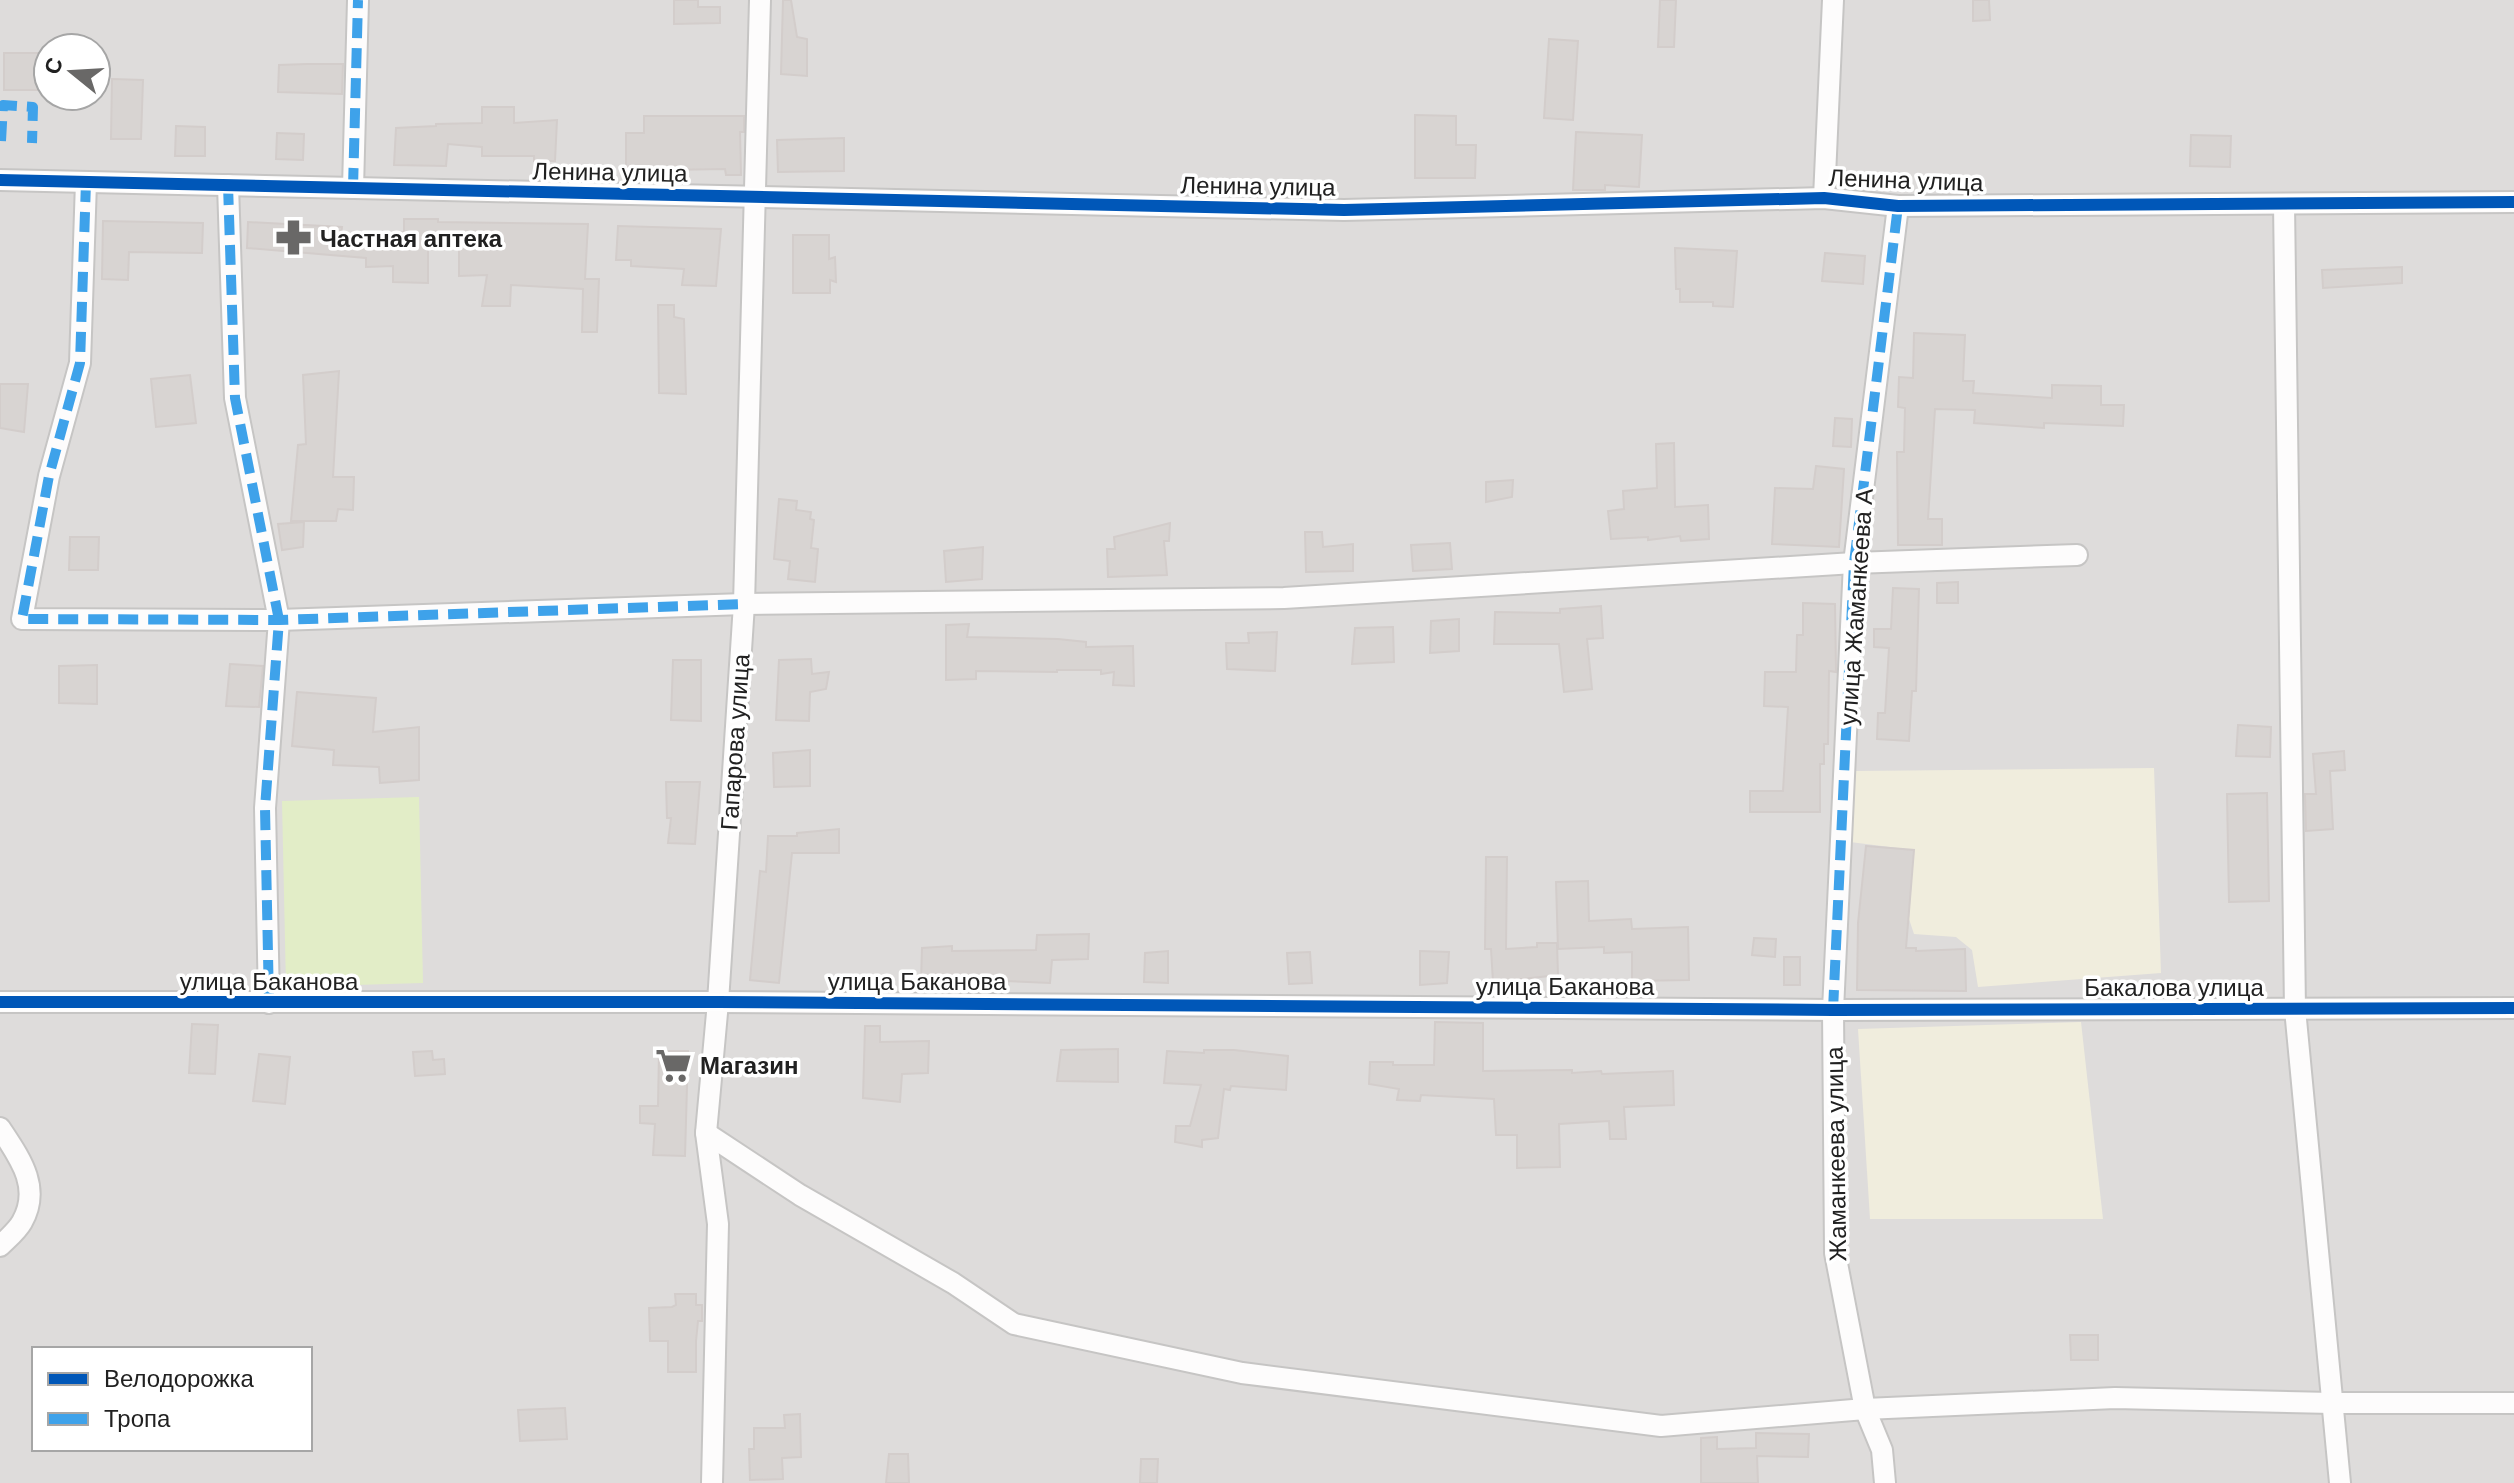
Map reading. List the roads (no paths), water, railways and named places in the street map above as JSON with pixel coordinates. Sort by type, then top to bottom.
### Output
[{"type":"street","points":[[353,188],[358,0]]},
{"type":"street","name":"Гапарова улица","points":[[712,1483],[718,1224],[706,1133],[718,1002],[744,604],[760,0]]},
{"type":"street","points":[[1824,198],[1833,0]]},
{"type":"street","name":"Ленина улица","points":[[0,180],[1344,210],[1824,198],[1898,206],[2514,202]]},
{"type":"street","points":[[86,182],[80,363],[49,476],[22,619],[279,620],[744,604],[1284,598],[1854,563],[2077,555]]},
{"type":"street","points":[[228,185],[235,398],[279,620],[265,808],[269,1003]]},
{"type":"street","points":[[2284,204],[2295,1009],[2340,1483]]},
{"type":"street","name":"улица Жаманкеева А","points":[[1833,1010],[1854,563],[1898,206]]},
{"type":"street","name":"улица Баканова","points":[[0,1002],[718,1002],[1833,1010]]},
{"type":"street","name":"Бакалова улица","points":[[1833,1010],[2514,1008]]},
{"type":"street","name":"Жаманкеева улица","points":[[1833,1010],[1835,1253],[1865,1409],[1882,1450],[1885,1483]]},
{"type":"street","points":[[0,1128],[26,1168],[30,1195],[22,1222],[0,1246]]},
{"type":"street","points":[[706,1133],[800,1195],[953,1283],[1014,1324],[1242,1373],[1661,1426],[1865,1409],[2115,1398],[2514,1403]]},
{"type":"place","name":"Частная аптека","points":[[294,238]]},
{"type":"place","name":"Магазин","points":[[674,1065]]}]
